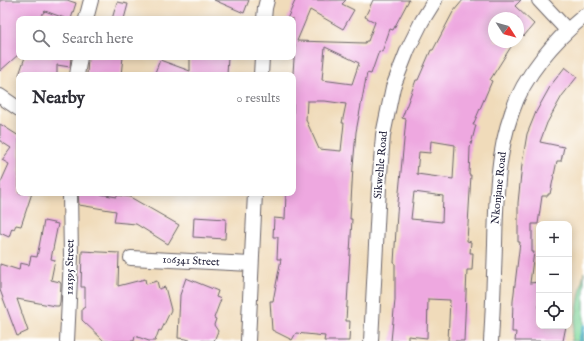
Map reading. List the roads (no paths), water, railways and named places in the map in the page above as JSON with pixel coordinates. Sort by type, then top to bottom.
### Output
[{"type":"street","points":[[264,16],[267,0]]},
{"type":"street","name":"Sikwehle Road","points":[[372,341],[379,187],[383,135],[393,87],[408,49],[422,21],[435,0]]},
{"type":"street","points":[[539,0],[567,30]]},
{"type":"street","name":"Nkonjane Road","points":[[490,341],[496,204],[500,159],[512,111],[525,83],[548,52],[567,30],[584,16]]},
{"type":"street","points":[[78,72],[80,60]]},
{"type":"street","points":[[261,72],[262,60]]},
{"type":"street","points":[[0,96],[16,107]]},
{"type":"street","name":"121595 Street","points":[[67,341],[71,257],[70,196]]},
{"type":"street","points":[[248,341],[255,196]]},
{"type":"street","name":"106341 Street","points":[[131,258],[251,264]]},
{"type":"waterway","points":[[580,341],[584,326]]}]
